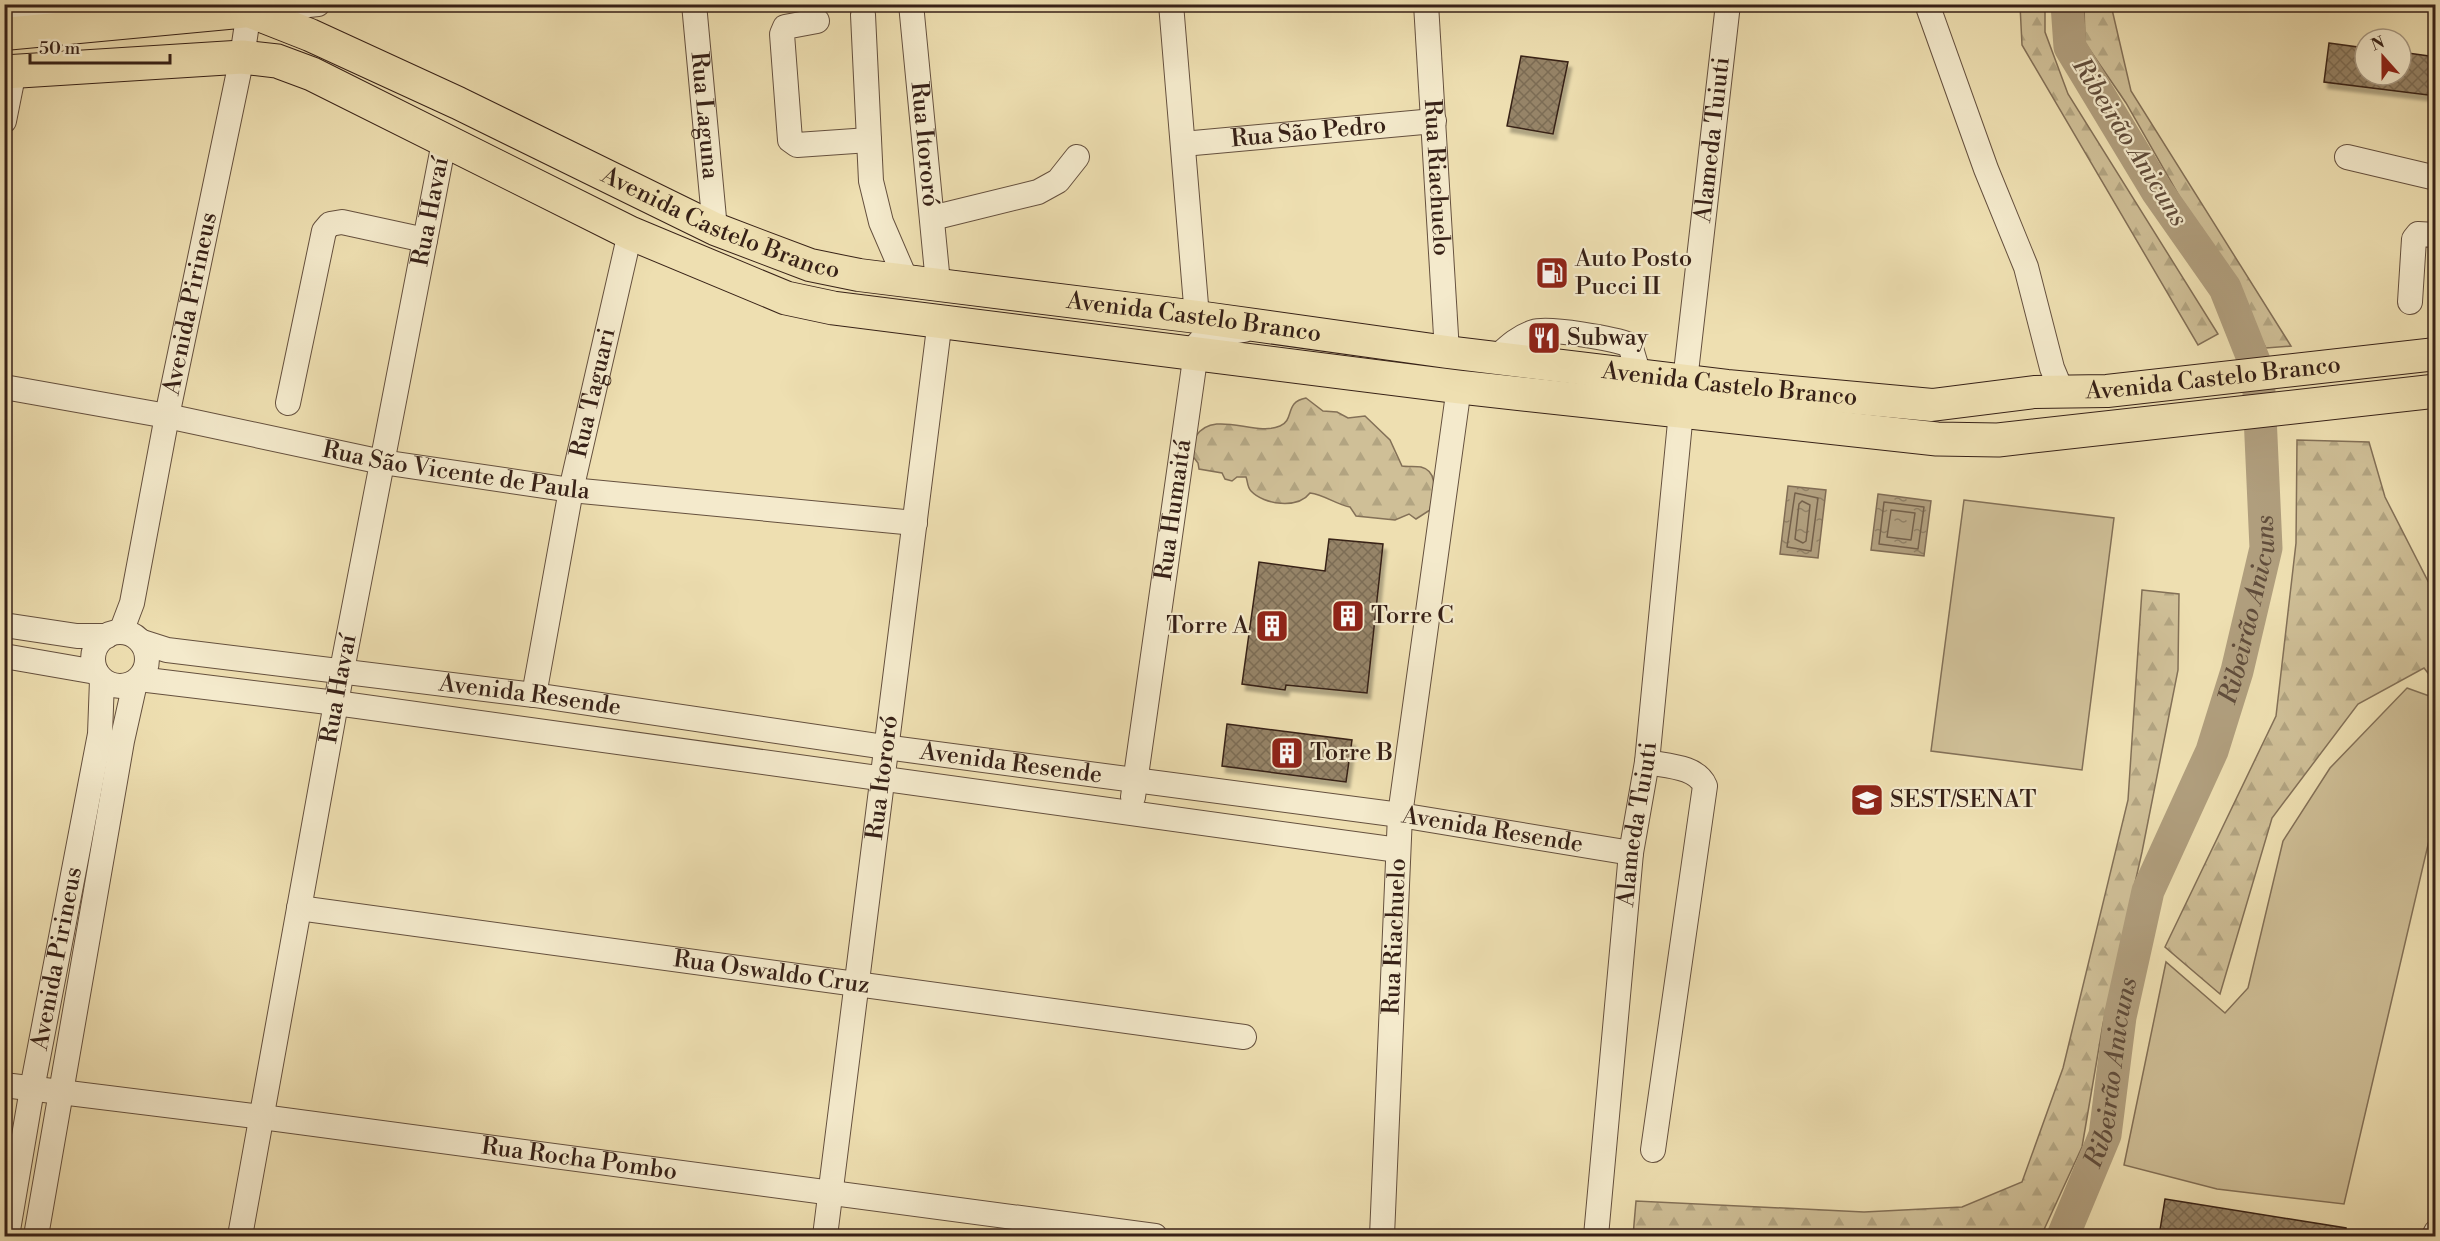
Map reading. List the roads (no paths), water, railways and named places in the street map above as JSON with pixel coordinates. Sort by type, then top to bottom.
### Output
[{"type":"highway","name":"Avenida Castelo Branco","points":[[9,72],[242,57],[278,61],[312,74],[630,233],[786,298],[833,308],[1197,352],[1459,387],[1683,397],[1937,439],[1998,440],[2209,414],[2436,391]]},
{"type":"main road","name":"Avenida Castelo Branco","points":[[4,34],[244,7],[458,103],[715,229],[810,266],[1447,352],[1639,375],[1683,397],[1932,405],[2049,384],[2107,391],[2436,354]]},
{"type":"street","points":[[4,12],[82,4]]},
{"type":"street","points":[[244,7],[318,4]]},
{"type":"street","name":"Rua Laguna","points":[[694,4],[715,229]]},
{"type":"street","name":"Rua Itororó","points":[[911,4],[938,283]]},
{"type":"street","points":[[1171,4],[1197,317]]},
{"type":"street","name":"Rua Riachuelo","points":[[1426,4],[1447,352]]},
{"type":"street","name":"Alameda Tuiuti","points":[[1596,1236],[1631,853],[1647,762],[1683,397],[1728,4]]},
{"type":"street","points":[[1927,4],[1990,179],[2026,267],[2049,384]]},
{"type":"street","name":"Avenida Pirineus","points":[[126,636],[167,416],[242,57],[244,7]]},
{"type":"street","points":[[863,15],[871,181],[881,222],[906,280]]},
{"type":"street","points":[[817,21],[794,23],[786,27],[782,34],[790,140],[797,145],[869,140]]},
{"type":"street","points":[[4,121],[9,72]]},
{"type":"street","name":"Rua São Pedro","points":[[1183,144],[1434,121]]},
{"type":"street","name":"Rua Havaí","points":[[240,1236],[342,670],[444,141]]},
{"type":"street","points":[[932,218],[1038,192],[1058,181],[1077,157]]},
{"type":"street","points":[[2347,157],[2436,178]]},
{"type":"street","points":[[288,403],[324,231],[330,224],[342,222],[425,240]]},
{"type":"street","name":"Rua Taguari","points":[[534,695],[571,490],[630,233]]},
{"type":"street","points":[[2410,302],[2414,239],[2418,234],[2436,235]]},
{"type":"street","name":"Rua Itororó","points":[[825,1236],[940,320]]},
{"type":"street","points":[[1197,352],[1198,342],[1205,336],[1262,326]]},
{"type":"street","name":"Rua Humaitá","points":[[1130,812],[1197,352]]},
{"type":"street","name":"Rua São Vicente de Paula","points":[[4,387],[167,416],[382,462],[571,490],[915,523]]},
{"type":"street","name":"Rua Riachuelo","points":[[1382,1236],[1400,815],[1459,387]]},
{"type":"street","name":"Avenida Resende","points":[[4,625],[77,636],[126,636],[167,650],[438,682],[885,747],[1400,815],[1631,853]]},
{"type":"street","points":[[4,656],[99,676],[112,686],[124,687],[137,681],[147,668],[147,654],[126,636],[97,645],[93,658],[99,676]]},
{"type":"street","name":"Avenida Pirineus","points":[[7,1236],[32,1089],[100,735],[99,676]]},
{"type":"street","name":"Avenida Pirineus","points":[[36,1236],[60,1093],[137,681]]},
{"type":"street","name":"Avenida Resende","points":[[137,681],[336,703],[1398,849]]},
{"type":"street","points":[[431,716],[438,682]]},
{"type":"street","points":[[1647,762],[1695,772],[1702,778],[1705,786],[1653,1150]]},
{"type":"street","name":"Rua Oswaldo Cruz","points":[[300,908],[1244,1038]]},
{"type":"street","name":"Rua Rocha Pombo","points":[[4,1085],[262,1117],[830,1195],[1155,1236]]},
{"type":"street","points":[[2434,1236],[2436,1232]]},
{"type":"water","points":[[1788,486],[1826,490],[1818,558],[1780,554]]},
{"type":"water","points":[[1878,494],[1931,501],[1924,556],[1871,550]]},
{"type":"waterway","name":"Ribeirão Anicuns","points":[[2063,1236],[2105,1135],[2120,1017],[2148,891],[2212,751],[2237,671],[2266,548],[2258,371],[2225,288],[2157,191],[2070,47],[2067,4]]},
{"type":"place","name":"Auto Posto Pucci II","points":[[1552,273]]},
{"type":"place","name":"Subway","points":[[1544,338]]},
{"type":"place","name":"Torre C","points":[[1348,616]]},
{"type":"place","name":"Torre A","points":[[1272,626]]},
{"type":"place","name":"Torre B","points":[[1287,753]]},
{"type":"place","name":"SEST/SENAT","points":[[1867,800]]}]
